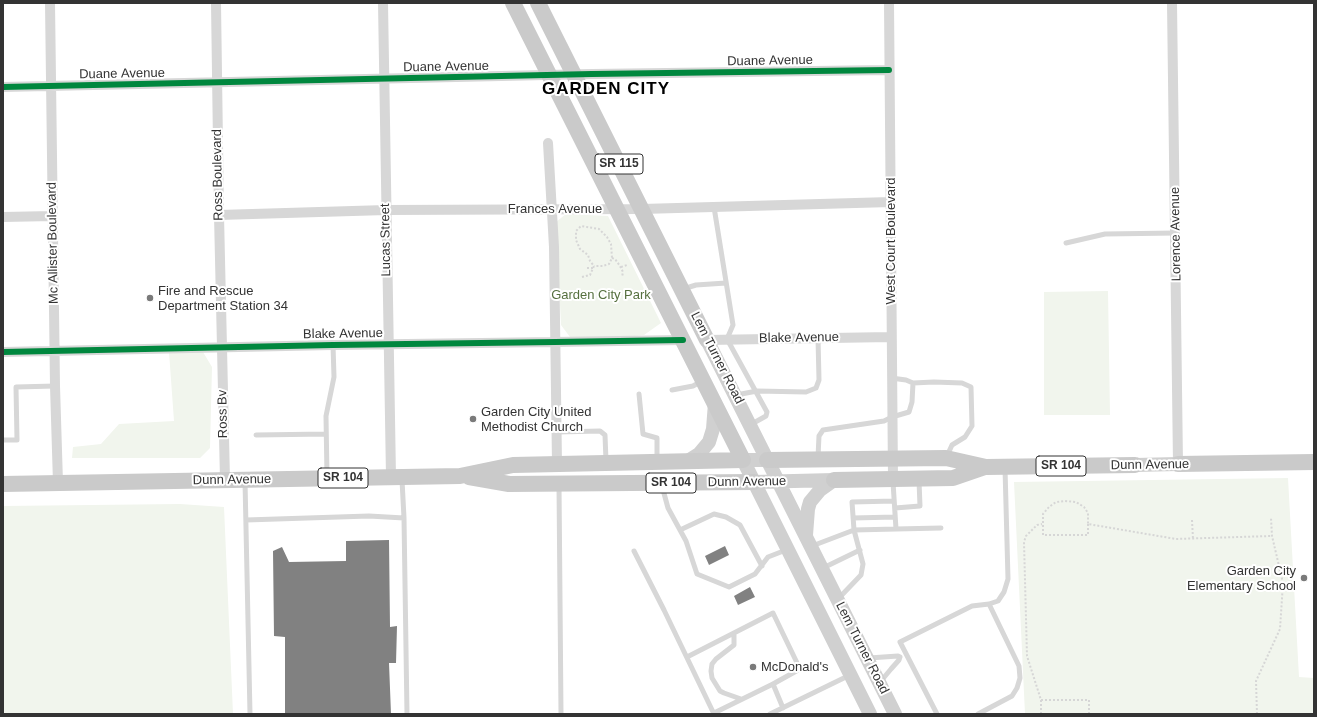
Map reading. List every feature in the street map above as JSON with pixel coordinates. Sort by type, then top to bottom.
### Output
[{"type":"main road","name":"Lem Turner Road","points":[[513,3],[744,460],[870,714]]},
{"type":"main road","name":"Lem Turner Road","points":[[538,3],[895,714]]},
{"type":"main road","points":[[688,461],[699,454],[709,442],[713,429],[715,403]]},
{"type":"main road","name":"Dunn Avenue","points":[[460,476],[513,465],[744,460],[946,458],[986,467],[1314,462]]},
{"type":"main road","name":"Dunn Avenue","points":[[3,484],[460,476],[509,484],[754,482],[953,478],[986,467]]},
{"type":"main road","points":[[808,541],[808,509],[810,502],[820,490],[834,480]]},
{"type":"street","name":"Mc Allister Boulevard","points":[[50,3],[55,386],[58,483]]},
{"type":"street","name":"Ross Boulevard","points":[[216,3],[216,82],[222,347]]},
{"type":"street","name":"Lucas Street","points":[[383,3],[388,344],[396,477]]},
{"type":"street","name":"West Court Boulevard","points":[[889,3],[893,479]]},
{"type":"street","name":"Lorence Avenue","points":[[1172,3],[1178,464]]},
{"type":"street","name":"Duane Avenue","points":[[3,87],[550,75],[890,70]]},
{"type":"street","points":[[548,143],[554,247],[557,464]]},
{"type":"street","name":"Frances Avenue","points":[[219,215],[386,210],[642,209],[891,202]]},
{"type":"street","points":[[3,217],[53,216]]},
{"type":"street","name":"Blake Avenue","points":[[707,340],[891,337]]},
{"type":"street","name":"Blake Avenue","points":[[3,352],[388,344],[683,340]]},
{"type":"street","name":"Ross Bv","points":[[222,347],[225,480]]},
{"type":"lane","points":[[714,207],[733,325],[727,339],[767,412],[766,416],[750,425]]},
{"type":"lane","points":[[1066,243],[1105,234],[1176,233]]},
{"type":"lane","points":[[682,289],[696,285],[726,283]]},
{"type":"lane","points":[[735,395],[756,391],[806,392],[816,388],[819,380],[818,338]]},
{"type":"lane","points":[[327,479],[326,416],[334,378],[333,345]]},
{"type":"lane","points":[[891,378],[906,380],[913,383],[962,383],[971,387],[972,426],[965,437],[952,445],[946,458]]},
{"type":"lane","points":[[672,390],[693,386],[703,381]]},
{"type":"lane","points":[[818,459],[819,436],[823,430],[884,421],[892,416],[909,412],[912,402],[913,383]]},
{"type":"lane","points":[[3,440],[17,440],[16,387],[55,386]]},
{"type":"lane","points":[[640,394],[643,434],[657,438],[658,462]]},
{"type":"lane","points":[[557,432],[600,431],[605,435],[606,463]]},
{"type":"lane","points":[[256,435],[326,434]]},
{"type":"lane","points":[[937,714],[900,642],[972,606],[989,604],[998,601],[1004,592],[1008,579],[1005,467]]},
{"type":"lane","points":[[396,477],[404,518],[408,714]]},
{"type":"lane","points":[[895,508],[920,506],[919,478]]},
{"type":"lane","points":[[893,479],[896,529]]},
{"type":"lane","points":[[245,480],[250,714]]},
{"type":"lane","points":[[661,483],[668,508],[686,541],[697,574],[729,587],[755,574],[768,557],[788,549]]},
{"type":"lane","points":[[559,484],[561,714]]},
{"type":"lane","points":[[838,599],[861,575],[863,564],[854,530],[852,502],[894,501]]},
{"type":"lane","points":[[680,530],[714,514],[726,517],[740,525],[762,566]]},
{"type":"lane","points":[[246,520],[369,516],[404,518]]},
{"type":"lane","points":[[853,518],[895,517]]},
{"type":"lane","points":[[808,541],[854,530],[941,528]]},
{"type":"lane","points":[[822,569],[860,550]]},
{"type":"lane","points":[[634,551],[714,713],[800,669],[773,613],[687,657]]},
{"type":"lane","points":[[978,714],[1012,696],[1017,688],[1020,678],[1019,666],[989,604]]},
{"type":"lane","points":[[734,633],[734,645],[716,659],[712,664],[711,671],[712,678],[720,691],[724,694],[741,699]]},
{"type":"lane","points":[[867,659],[900,657],[906,655]]},
{"type":"lane","points":[[880,684],[900,657]]},
{"type":"lane","points":[[770,714],[851,675]]},
{"type":"lane","points":[[773,684],[783,708]]},
{"type":"path","points":[[588,268],[603,266],[609,264],[612,258],[611,244],[607,237],[599,229],[581,226],[576,231],[576,240],[580,249],[588,255],[594,267]]},
{"type":"path","points":[[612,258],[621,268],[623,272],[622,277]]},
{"type":"path","points":[[621,268],[627,265]]},
{"type":"path","points":[[582,277],[590,275],[594,267]]},
{"type":"path","points":[[1056,502],[1076,502],[1084,507],[1088,513],[1088,524],[1088,535],[1043,535],[1043,514],[1056,502]]},
{"type":"path","points":[[1257,714],[1256,681],[1280,629],[1283,583],[1272,536],[1271,518]]},
{"type":"path","points":[[1192,520],[1193,539]]},
{"type":"path","points":[[1041,714],[1041,700],[1027,656],[1024,542],[1026,536],[1037,525],[1042,524]]},
{"type":"path","points":[[1088,524],[1176,539],[1272,536]]},
{"type":"path","points":[[1041,700],[1089,700],[1089,714]]},
{"type":"green space","name":"Garden City Park","points":[[566,214],[608,216],[661,323],[644,335],[626,337],[570,337],[561,325],[556,222]]},
{"type":"green space","points":[[1108,291],[1110,415],[1044,415],[1044,292]]},
{"type":"green space","points":[[169,352],[203,352],[212,367],[210,448],[200,458],[72,458],[73,447],[101,444],[119,424],[174,421]]},
{"type":"green space","points":[[1288,478],[1299,677],[1314,678],[1314,714],[1025,714],[1014,482]]},
{"type":"green space","points":[[180,504],[224,507],[233,714],[3,714],[3,506]]},
{"type":"building","points":[[389,540],[390,627],[397,626],[396,663],[389,663],[391,714],[285,714],[285,637],[274,636],[273,551],[282,547],[289,562],[346,561],[346,541]]},
{"type":"building","points":[[725,546],[729,555],[709,565],[705,556]]},
{"type":"building","points":[[750,587],[755,597],[738,605],[734,596]]},
{"type":"cycle path","points":[[3,87],[592,74],[889,70]]},
{"type":"cycle path","points":[[3,352],[683,340]]},
{"type":"place","name":"Fire and Rescue Department Station 34","points":[[150,298]]},
{"type":"place","name":"Garden City United Methodist Church","points":[[473,419]]},
{"type":"place","name":"Garden City Elementary School","points":[[1304,578]]},
{"type":"place","name":"McDonald's","points":[[753,667]]},
{"type":"district","name":"GARDEN CITY","points":[[606,89]]}]
